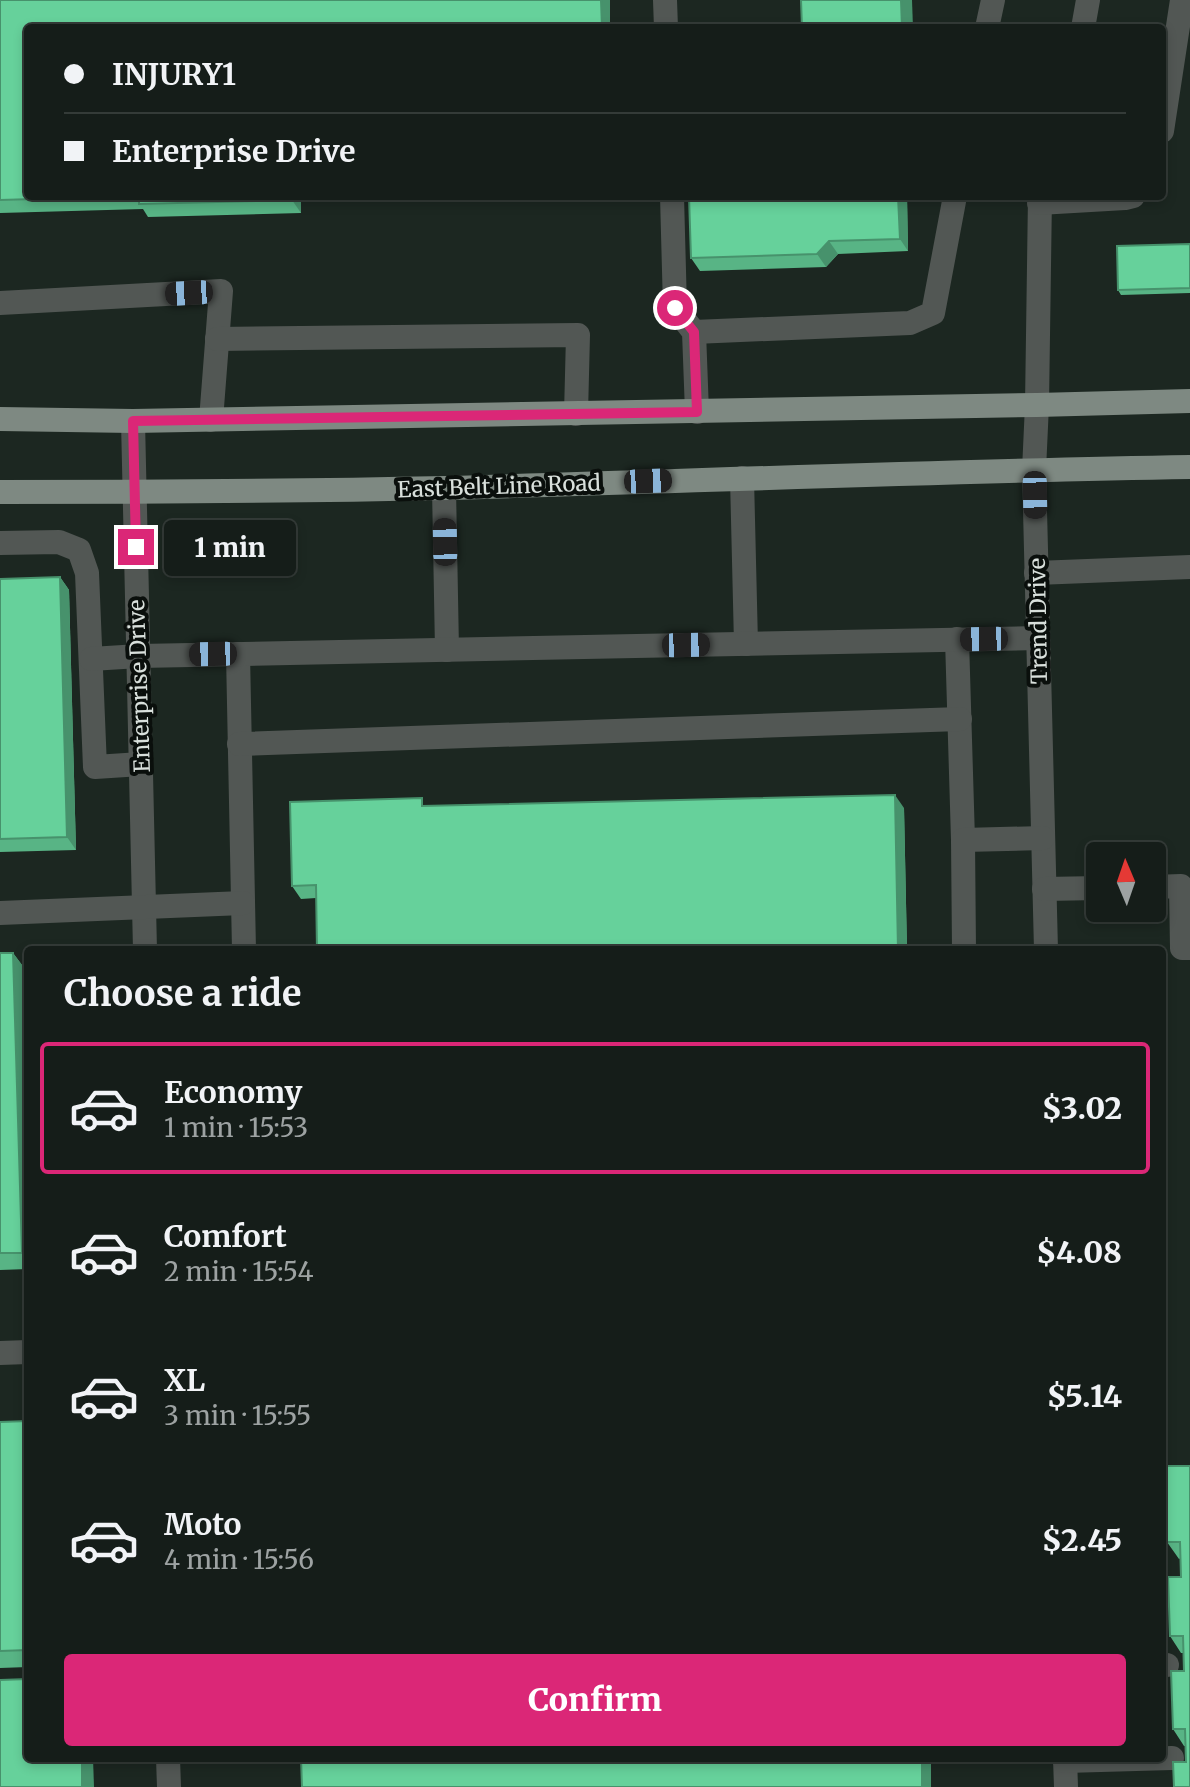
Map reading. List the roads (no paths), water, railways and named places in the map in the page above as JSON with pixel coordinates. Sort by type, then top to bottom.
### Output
[{"type":"main road","points":[[0,419],[211,420],[1190,401]]},
{"type":"main road","name":"East Belt Line Road","points":[[0,492],[444,488],[1190,467]]},
{"type":"street","points":[[665,0],[666,24]]},
{"type":"street","points":[[988,24],[993,0]]},
{"type":"street","points":[[1084,24],[1088,0]]},
{"type":"street","points":[[1166,105],[1182,0]]},
{"type":"street","points":[[672,200],[675,308],[694,332],[697,412]]},
{"type":"street","points":[[694,332],[910,323],[933,313],[954,200]]},
{"type":"street","name":"Trend Drive","points":[[1040,200],[1034,470],[1046,946]]},
{"type":"street","points":[[0,303],[221,291],[211,420]]},
{"type":"street","points":[[217,339],[578,335],[576,414]]},
{"type":"street","name":"Enterprise Drive","points":[[133,421],[145,946]]},
{"type":"street","points":[[742,478],[746,644]]},
{"type":"street","points":[[444,488],[447,650]]},
{"type":"street","points":[[0,543],[59,542],[79,550],[87,573],[95,767],[141,764]]},
{"type":"street","points":[[1036,573],[1190,567]]},
{"type":"street","points":[[91,659],[1038,638]]},
{"type":"street","points":[[957,639],[964,946]]},
{"type":"street","points":[[238,654],[244,946]]},
{"type":"street","points":[[239,744],[960,719]]},
{"type":"street","points":[[963,840],[1043,838]]},
{"type":"street","points":[[1166,887],[1181,886],[1182,948],[1190,948]]},
{"type":"street","points":[[1044,889],[1086,888]]},
{"type":"street","points":[[0,913],[243,903]]},
{"type":"street","points":[[0,1353],[24,1352]]},
{"type":"street","points":[[1166,1758],[1172,1758]]},
{"type":"street","points":[[168,1762],[169,1787]]},
{"type":"street","points":[[1065,1762],[1066,1787]]}]
